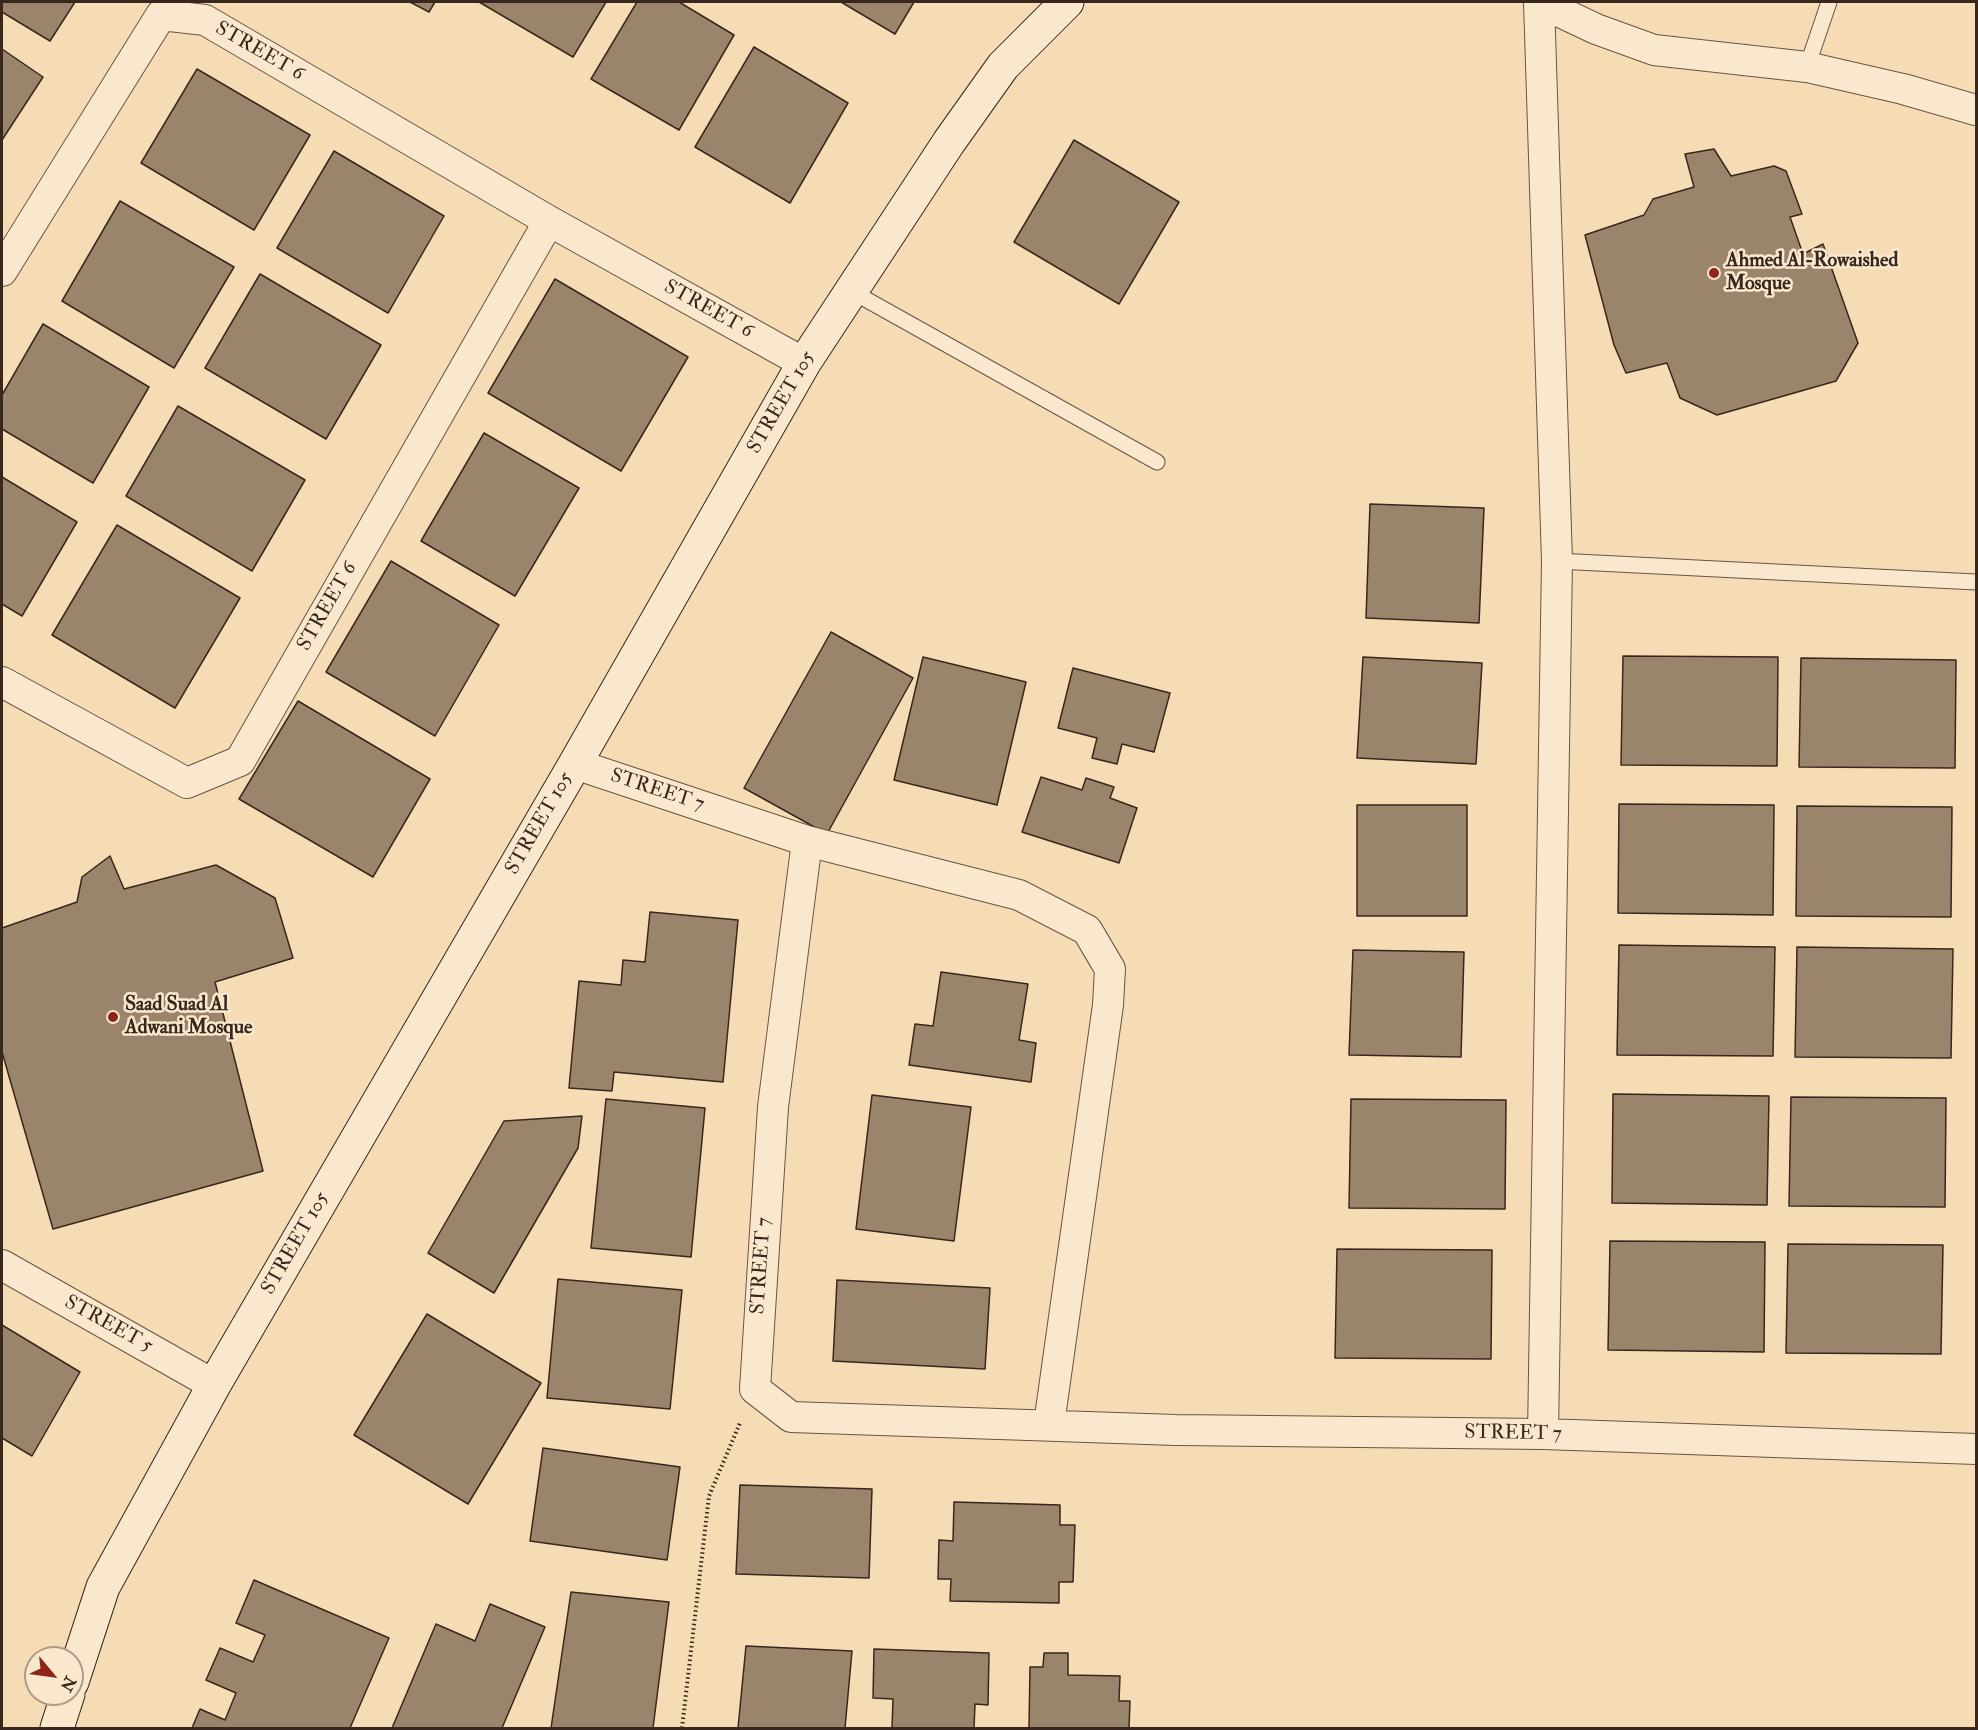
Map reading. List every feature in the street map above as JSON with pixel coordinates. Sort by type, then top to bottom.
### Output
[{"type":"street","name":"STREET 105","points":[[84,1646],[103,1587],[214,1385],[575,764],[804,363],[949,142],[1003,66],[1066,2]]},
{"type":"street","points":[[1543,1434],[1557,561],[1539,2],[1596,29],[1654,50],[1808,67],[1903,88],[1977,110]]},
{"type":"street","name":"STREET 6","points":[[2,271],[161,15],[205,20],[549,221],[804,363]]},
{"type":"street","name":"STREET 6","points":[[2,682],[187,783],[240,761],[549,221]]},
{"type":"street","name":"STREET 7","points":[[575,764],[807,842],[1019,895],[1087,930],[1110,969],[1108,1005],[1049,1424]]},
{"type":"street","name":"STREET 7","points":[[807,842],[773,1107],[754,1389],[791,1418],[1049,1424],[1176,1430],[1543,1434],[1977,1449]]},
{"type":"street","name":"STREET 5","points":[[2,1265],[214,1385]]},
{"type":"street","points":[[57,1728],[64,1706]]},
{"type":"lane","points":[[1808,67],[1829,2]]},
{"type":"lane","points":[[851,291],[1156,462]]},
{"type":"lane","points":[[1557,561],[1977,582]]},
{"type":"path","points":[[681,1728],[709,1496],[754,1389]]},
{"type":"building","points":[[2,2],[75,2],[50,41],[2,12]]},
{"type":"building","points":[[410,2],[435,2],[429,12]]},
{"type":"building","points":[[479,2],[606,2],[573,57]]},
{"type":"building","points":[[637,2],[679,2],[734,35],[679,130],[591,79]]},
{"type":"building","points":[[841,2],[914,2],[895,34]]},
{"type":"building","points":[[754,47],[848,103],[790,203],[695,147]]},
{"type":"building","points":[[2,49],[43,77],[2,140]]},
{"type":"building","points":[[197,69],[310,135],[254,230],[141,163]]},
{"type":"building","points":[[1074,140],[1179,202],[1119,304],[1014,242]]},
{"type":"building","name":"Ahmed Al-Rowaished Mosque","points":[[1714,149],[1731,176],[1774,166],[1786,171],[1802,214],[1790,217],[1803,254],[1823,244],[1858,343],[1836,381],[1717,415],[1680,398],[1667,363],[1626,373],[1614,345],[1585,235],[1644,215],[1653,199],[1694,187],[1685,154]]},
{"type":"building","points":[[334,151],[444,216],[388,313],[277,248]]},
{"type":"building","points":[[120,201],[234,267],[174,368],[62,301]]},
{"type":"building","points":[[260,274],[381,345],[326,439],[205,368]]},
{"type":"building","points":[[555,279],[688,357],[621,471],[488,393]]},
{"type":"building","points":[[43,324],[149,387],[93,483],[2,429],[2,395]]},
{"type":"building","points":[[178,406],[305,480],[252,571],[126,496]]},
{"type":"building","points":[[484,433],[579,488],[515,596],[421,541]]},
{"type":"building","points":[[2,477],[77,522],[22,616],[2,604]]},
{"type":"building","points":[[1370,504],[1484,508],[1479,623],[1366,618]]},
{"type":"building","points":[[117,525],[240,598],[175,708],[52,635]]},
{"type":"building","points":[[391,561],[499,625],[435,736],[326,672]]},
{"type":"building","points":[[831,632],[913,678],[827,834],[744,788]]},
{"type":"building","points":[[1623,656],[1778,657],[1777,766],[1621,765]]},
{"type":"building","points":[[923,657],[1026,682],[997,805],[894,780]]},
{"type":"building","points":[[1363,657],[1482,663],[1476,764],[1357,758]]},
{"type":"building","points":[[1801,658],[1956,660],[1955,768],[1799,767]]},
{"type":"building","points":[[1073,668],[1170,693],[1154,752],[1122,744],[1117,764],[1092,758],[1097,738],[1058,728]]},
{"type":"building","points":[[298,701],[430,779],[373,877],[239,799]]},
{"type":"building","points":[[1041,777],[1082,790],[1086,778],[1114,787],[1110,798],[1137,808],[1119,863],[1022,832]]},
{"type":"building","points":[[1619,804],[1774,805],[1773,915],[1618,913]]},
{"type":"building","points":[[1357,805],[1467,805],[1467,916],[1357,916]]},
{"type":"building","points":[[1797,806],[1952,807],[1951,917],[1796,916]]},
{"type":"building","name":"Saad Suad Al Adwani Mosque","points":[[110,856],[124,889],[216,865],[275,898],[293,958],[215,982],[263,1171],[53,1229],[2,1052],[2,928],[77,902],[82,877]]},
{"type":"building","points":[[650,912],[738,920],[723,1082],[614,1072],[612,1091],[569,1088],[579,981],[621,985],[623,960],[645,962]]},
{"type":"building","points":[[1619,945],[1775,947],[1773,1056],[1617,1055]]},
{"type":"building","points":[[1797,947],[1953,949],[1951,1058],[1795,1057]]},
{"type":"building","points":[[1353,950],[1464,952],[1461,1057],[1349,1055]]},
{"type":"building","points":[[941,972],[1028,984],[1019,1040],[1036,1043],[1031,1082],[909,1065],[915,1024],[933,1026]]},
{"type":"building","points":[[1613,1094],[1769,1096],[1767,1205],[1612,1203]]},
{"type":"building","points":[[872,1095],[971,1107],[954,1241],[856,1229]]},
{"type":"building","points":[[1791,1097],[1946,1098],[1945,1207],[1789,1206]]},
{"type":"building","points":[[606,1099],[705,1108],[691,1257],[591,1248]]},
{"type":"building","points":[[1351,1099],[1506,1100],[1505,1209],[1349,1208]]},
{"type":"building","points":[[582,1116],[578,1148],[494,1293],[428,1253],[504,1121]]},
{"type":"building","points":[[1610,1241],[1765,1242],[1764,1352],[1608,1350]]},
{"type":"building","points":[[1788,1244],[1943,1245],[1941,1354],[1786,1353]]},
{"type":"building","points":[[1337,1249],[1492,1250],[1491,1359],[1335,1358]]},
{"type":"building","points":[[558,1279],[682,1290],[670,1409],[547,1398]]},
{"type":"building","points":[[837,1280],[990,1288],[985,1369],[833,1361]]},
{"type":"building","points":[[427,1314],[541,1383],[468,1504],[354,1435]]},
{"type":"building","points":[[2,1325],[80,1372],[32,1456],[2,1438]]},
{"type":"building","points":[[543,1448],[680,1467],[667,1560],[530,1541]]},
{"type":"building","points":[[740,1485],[872,1489],[869,1578],[736,1574]]},
{"type":"building","points":[[954,1502],[1060,1505],[1060,1525],[1075,1525],[1073,1582],[1059,1582],[1059,1603],[950,1601],[951,1579],[938,1579],[939,1540],[953,1541]]},
{"type":"building","points":[[254,1580],[389,1638],[350,1728],[192,1728],[200,1709],[225,1720],[236,1693],[206,1680],[220,1648],[253,1662],[265,1635],[236,1623]]},
{"type":"building","points":[[571,1592],[669,1602],[653,1728],[551,1728]]},
{"type":"building","points":[[490,1604],[545,1627],[502,1728],[392,1728],[436,1624],[475,1641]]},
{"type":"building","points":[[746,1646],[852,1651],[845,1728],[738,1728]]},
{"type":"building","points":[[874,1649],[989,1653],[988,1705],[975,1704],[974,1728],[892,1728],[893,1699],[873,1698]]},
{"type":"building","points":[[1044,1653],[1068,1653],[1068,1675],[1120,1676],[1119,1701],[1130,1701],[1129,1728],[1029,1728],[1030,1667],[1043,1667]]},
{"type":"place","name":"Ahmed Al-Rowaished Mosque","points":[[1714,273]]},
{"type":"place","name":"Saad Suad Al Adwani Mosque","points":[[113,1017]]}]
